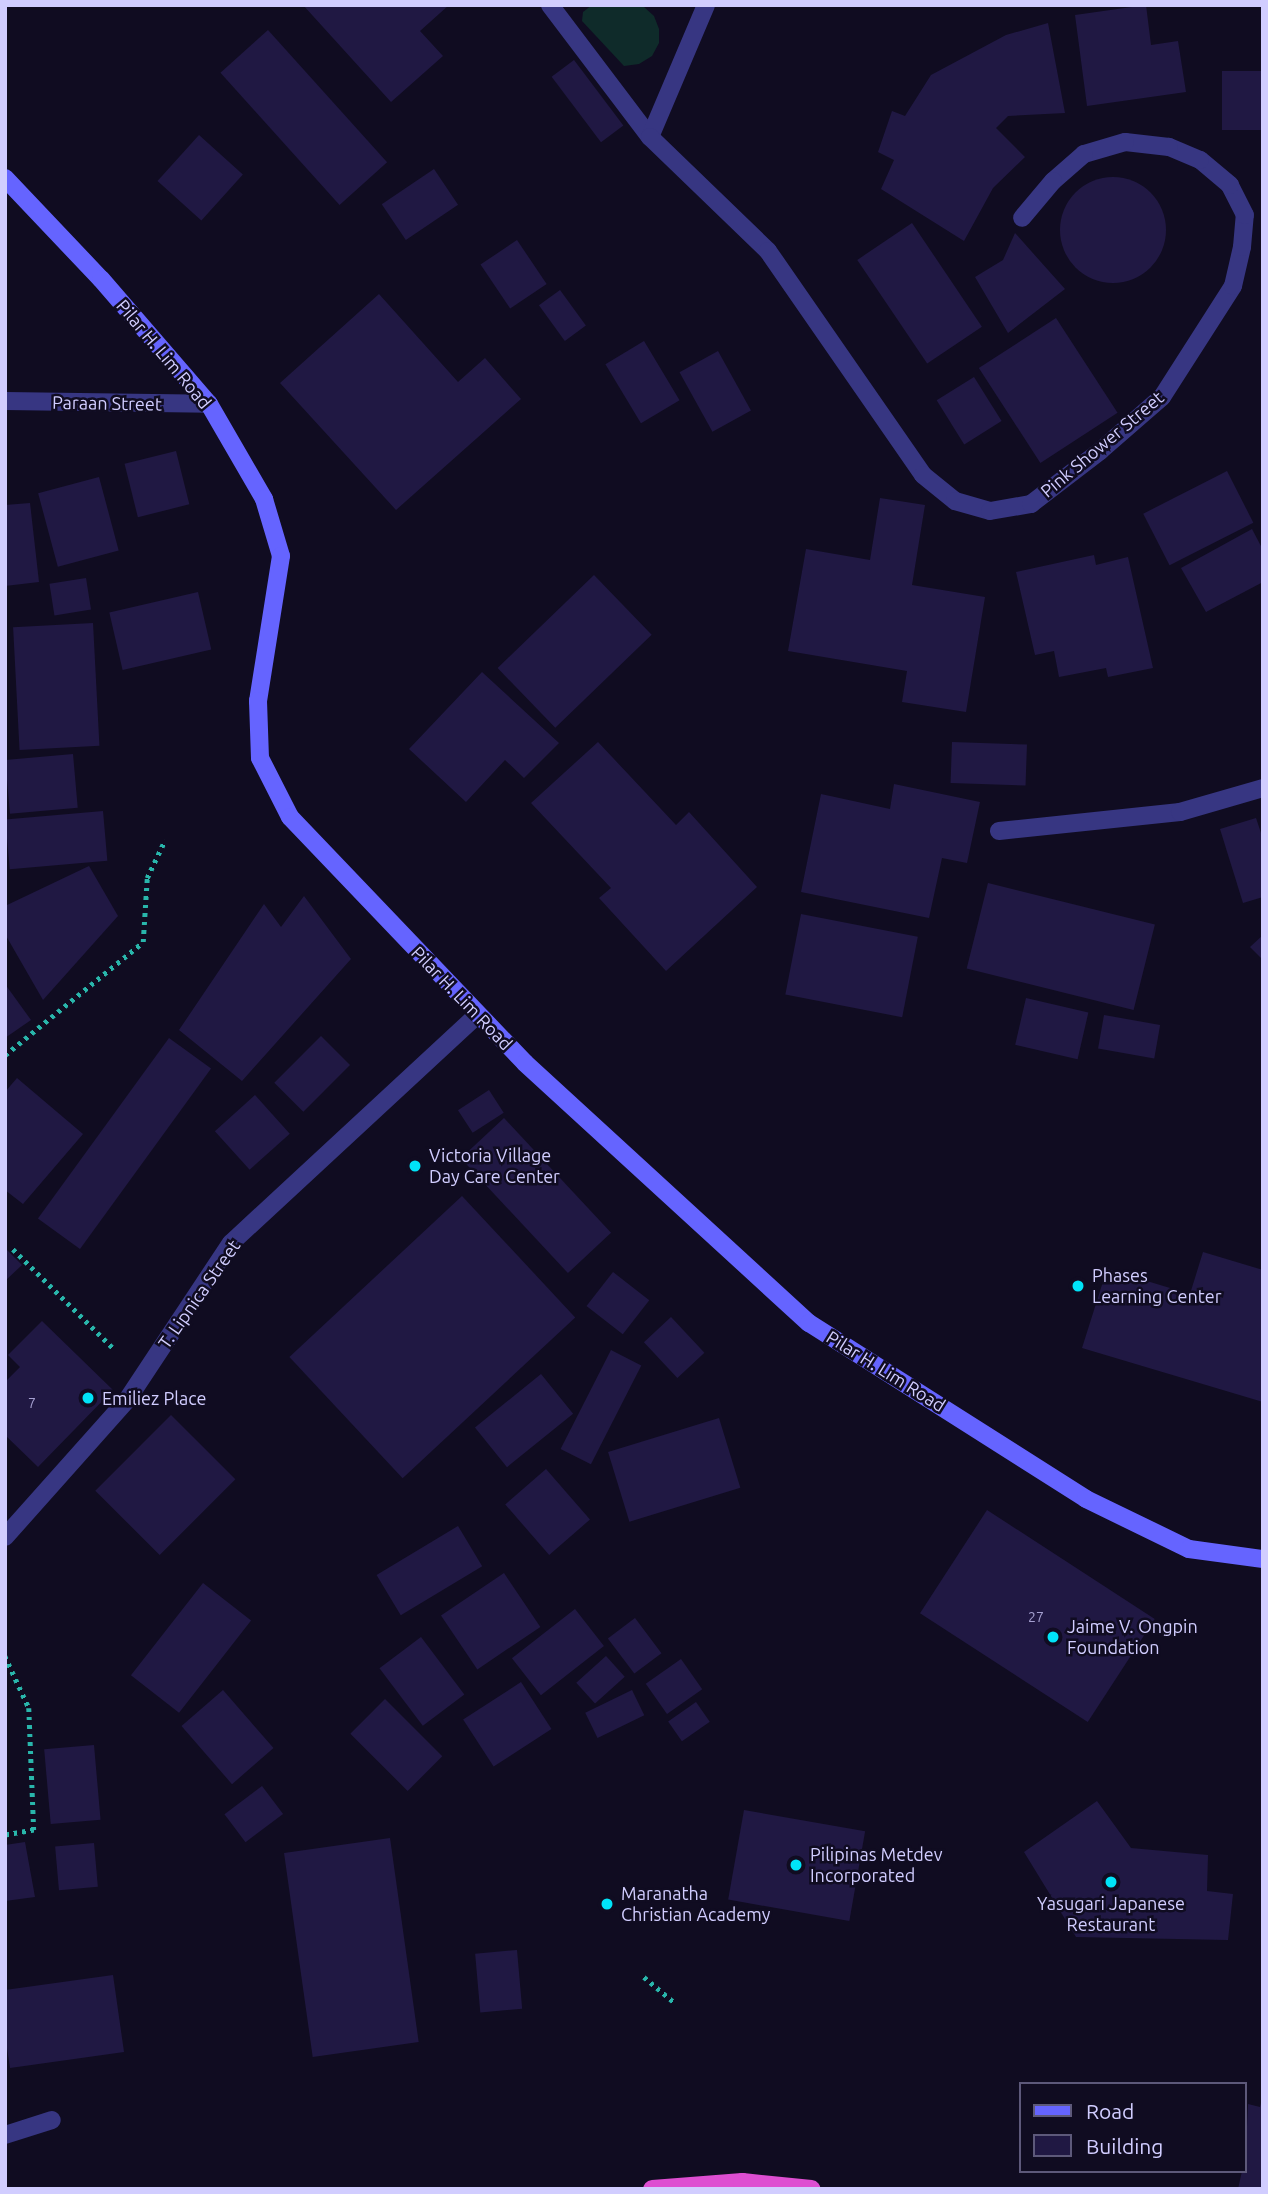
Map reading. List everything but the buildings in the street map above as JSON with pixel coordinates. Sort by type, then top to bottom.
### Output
[{"type":"highway","points":[[652,2189],[742,2182],[811,2189]]},
{"type":"main road","name":"Pilar H. Lim Road","points":[[5,178],[101,279],[209,404],[264,499],[281,555],[258,701],[260,758],[290,817],[525,1063],[809,1323],[1086,1499],[1189,1549],[1263,1559]]},
{"type":"street","name":"Pink Shower Street","points":[[550,5],[650,137],[768,251],[923,475],[955,501],[990,511],[1031,504],[1100,451],[1162,397],[1233,286],[1242,247],[1245,215],[1230,185],[1200,160],[1170,147],[1125,142],[1084,154],[1053,181],[1022,218]]},
{"type":"street","points":[[650,137],[706,5]]},
{"type":"street","name":"Paraan Street","points":[[5,401],[209,404]]},
{"type":"street","points":[[999,831],[1180,812],[1263,788]]},
{"type":"street","name":"T. Lipnica Street","points":[[5,1537],[127,1400],[231,1243],[477,1014]]},
{"type":"street","points":[[5,2135],[52,2120]]},
{"type":"path","points":[[5,1055],[143,942],[147,878],[165,840]]},
{"type":"path","points":[[13,1249],[120,1354]]},
{"type":"path","points":[[5,1656],[29,1708],[34,1830],[5,1835]]},
{"type":"path","points":[[644,1977],[675,2003]]},
{"type":"green space","points":[[592,5],[644,7],[654,16],[659,29],[659,43],[652,56],[639,64],[624,66],[582,21],[583,12]]},
{"type":"place","name":"Victoria Village Day Care Center","points":[[415,1166]]},
{"type":"place","name":"Phases Learning Center","points":[[1078,1286]]},
{"type":"place","name":"Emiliez Place","points":[[88,1398]]},
{"type":"place","name":"Jaime V. Ongpin Foundation","points":[[1053,1637]]},
{"type":"place","name":"Pilipinas Metdev Incorporated","points":[[796,1865]]},
{"type":"place","name":"Yasugari Japanese Restaurant","points":[[1111,1882]]},
{"type":"place","name":"Maranatha Christian Academy","points":[[607,1904]]}]
